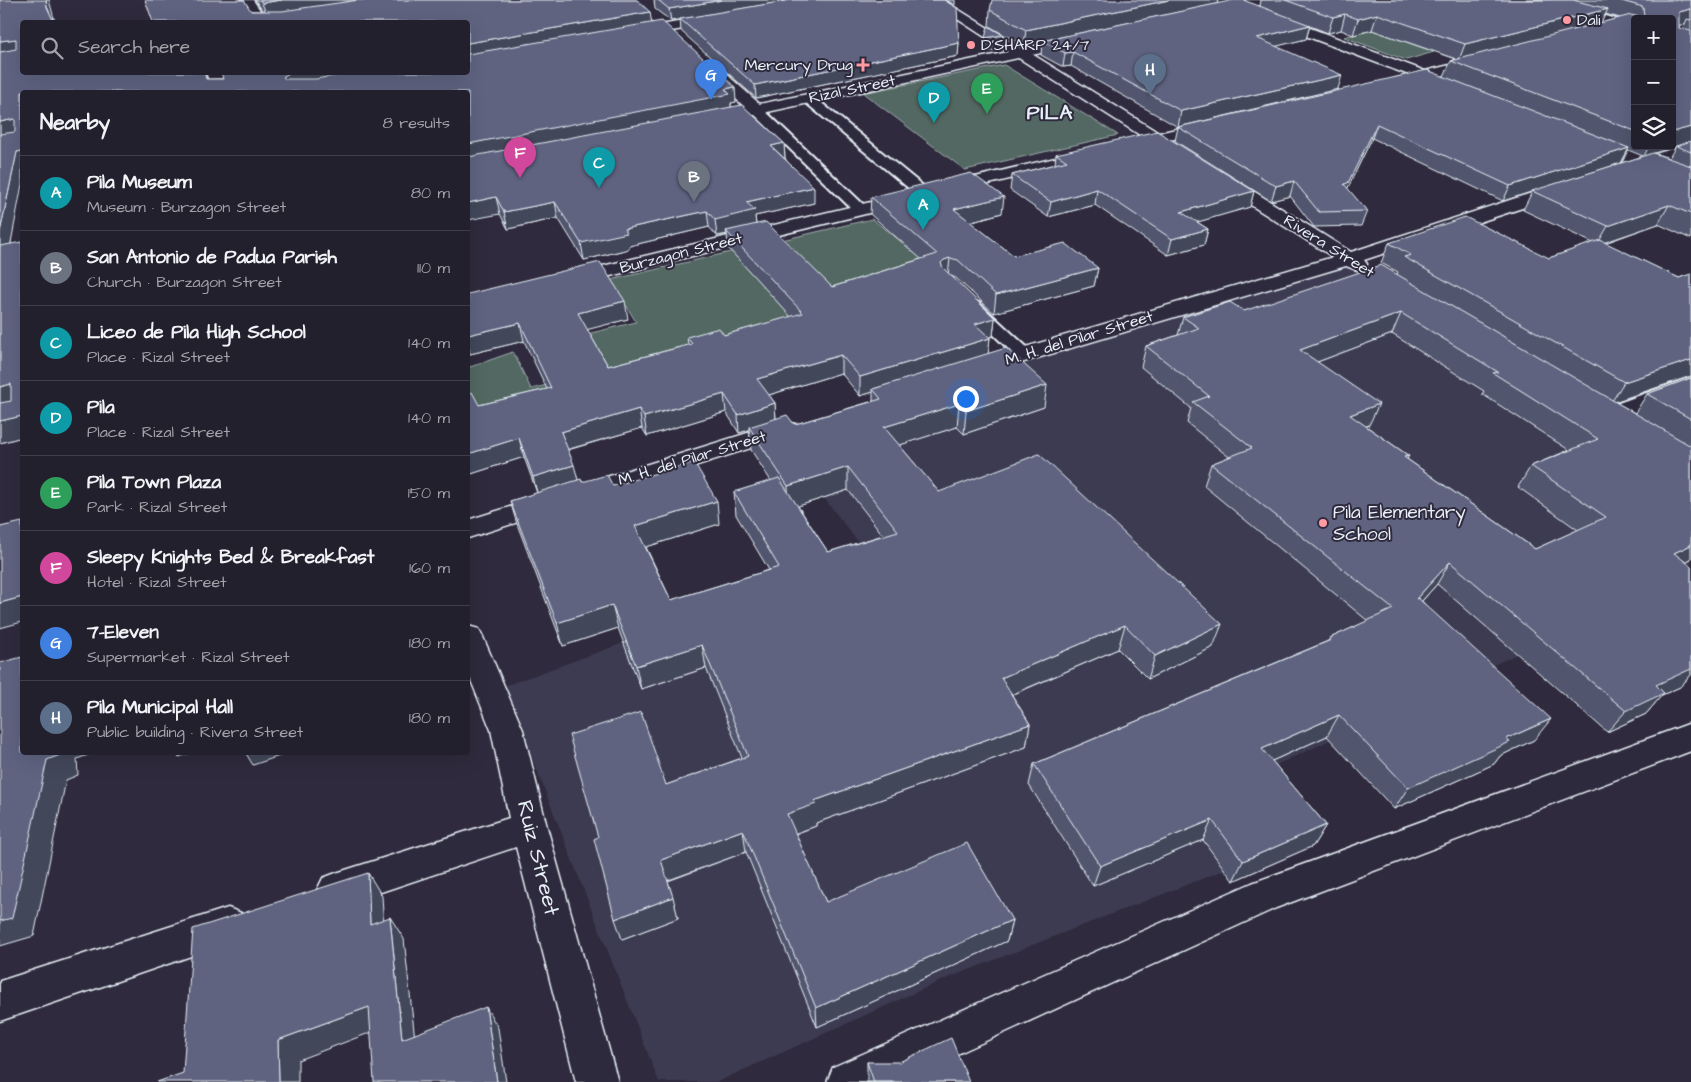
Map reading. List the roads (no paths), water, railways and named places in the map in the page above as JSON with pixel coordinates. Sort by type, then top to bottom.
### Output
[{"type":"street","points":[[247,0],[264,20]]},
{"type":"street","points":[[934,0],[1181,153]]},
{"type":"street","points":[[1223,0],[1451,87]]},
{"type":"street","points":[[1201,14],[1265,0]]},
{"type":"street","points":[[1534,0],[1629,27]]},
{"type":"street","points":[[620,36],[732,16]]},
{"type":"street","points":[[654,17],[681,40]]},
{"type":"street","points":[[1594,32],[1629,27]]},
{"type":"street","name":"Rizal Street","points":[[696,122],[1088,39]]},
{"type":"street","points":[[695,53],[757,110]]},
{"type":"street","points":[[1385,85],[1499,57]]},
{"type":"street","points":[[214,75],[219,90]]},
{"type":"street","name":"Burzagon Street","points":[[554,284],[923,193],[1232,120]]},
{"type":"street","name":"M. H. del Pilar Street","points":[[958,375],[1348,258],[1596,178],[1634,160],[1691,148]]},
{"type":"street","points":[[1634,160],[1667,172]]},
{"type":"street","name":"Rivera Street","points":[[1206,169],[1374,274]]},
{"type":"street","points":[[1634,429],[1601,409],[1691,384]]},
{"type":"street","name":"M. H. del Pilar Street","points":[[470,528],[807,422]]},
{"type":"street","name":"Ruiz Street","points":[[470,642],[507,730],[529,827],[597,1082]]},
{"type":"street","points":[[848,1082],[1265,895],[1691,737]]},
{"type":"street","points":[[302,902],[529,827]]},
{"type":"street","points":[[0,1001],[255,917]]},
{"type":"lane","points":[[809,99],[923,193]]},
{"type":"lane","points":[[757,110],[860,209]]},
{"type":"lane","points":[[963,295],[1024,354]]},
{"type":"place","name":"Dali","points":[[1567,20]]},
{"type":"place","name":"D'SHARP 24/7","points":[[971,45]]},
{"type":"place","name":"Mercury Drug","points":[[863,65]]},
{"type":"place","name":"Pila Municipal Hall","points":[[1150,95]]},
{"type":"place","name":"7-Eleven","points":[[711,100]]},
{"type":"place","name":"Pila Town Plaza","points":[[987,114]]},
{"type":"place","name":"Pila","points":[[934,123]]},
{"type":"place","name":"Sleepy Knights Bed & Breakfast","points":[[520,178]]},
{"type":"place","name":"Liceo de Pila High School","points":[[599,188]]},
{"type":"place","name":"San Antonio de Padua Parish","points":[[694,202]]},
{"type":"place","name":"Pila Museum","points":[[923,230]]},
{"type":"place","name":"Pila Elementary School","points":[[1323,523]]},
{"type":"district","name":"PILA","points":[[1050,113]]}]
